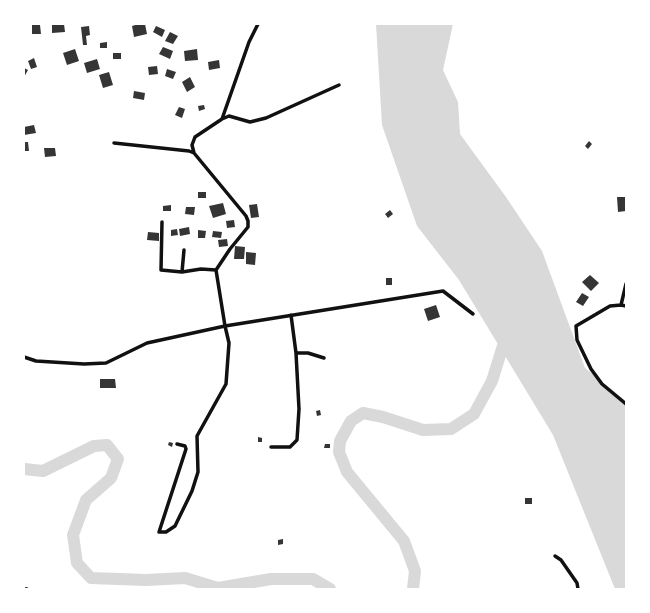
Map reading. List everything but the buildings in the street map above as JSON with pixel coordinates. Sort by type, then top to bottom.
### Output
[{"type":"street","points":[[222,119],[249,42],[258,24]]},
{"type":"street","points":[[177,444],[185,446],[186,449],[159,532],[166,532],[175,526],[192,491],[198,472],[197,436],[226,384],[229,343],[216,270],[230,248],[248,228],[246,216],[194,153],[192,145],[195,137],[229,116],[250,122],[266,118],[339,85]]},
{"type":"street","points":[[114,143],[189,151],[194,153]]},
{"type":"street","points":[[162,222],[161,270],[182,272],[201,269],[216,270]]},
{"type":"street","points":[[182,272],[184,250]]},
{"type":"street","points":[[621,304],[626,284]]},
{"type":"street","points":[[24,357],[36,361],[84,364],[106,363],[147,343],[225,326],[443,291],[472,314]]},
{"type":"street","points":[[626,306],[621,304],[610,306],[576,326],[577,340],[591,369],[602,384],[626,404]]},
{"type":"street","points":[[271,447],[290,447],[297,440],[299,409],[296,353],[291,315]]},
{"type":"street","points":[[296,353],[308,353],[324,358]]},
{"type":"street","points":[[555,556],[560,560],[577,583],[578,589]]},
{"type":"shaded area","points":[[376,24],[453,24],[443,70],[458,102],[460,134],[506,197],[542,251],[585,368],[626,401],[626,589],[615,589],[553,435],[459,280],[417,226],[382,125]]},
{"type":"waterway","points":[[413,589],[415,571],[404,541],[347,472],[339,452],[340,441],[351,421],[363,413],[383,417],[423,430],[451,429],[474,414],[492,381],[506,336]]},
{"type":"waterway","points":[[24,469],[43,471],[94,446],[107,445],[118,459],[111,478],[86,500],[73,535],[77,563],[91,578],[146,580],[185,578],[218,588],[271,579],[313,579],[330,589]]}]
